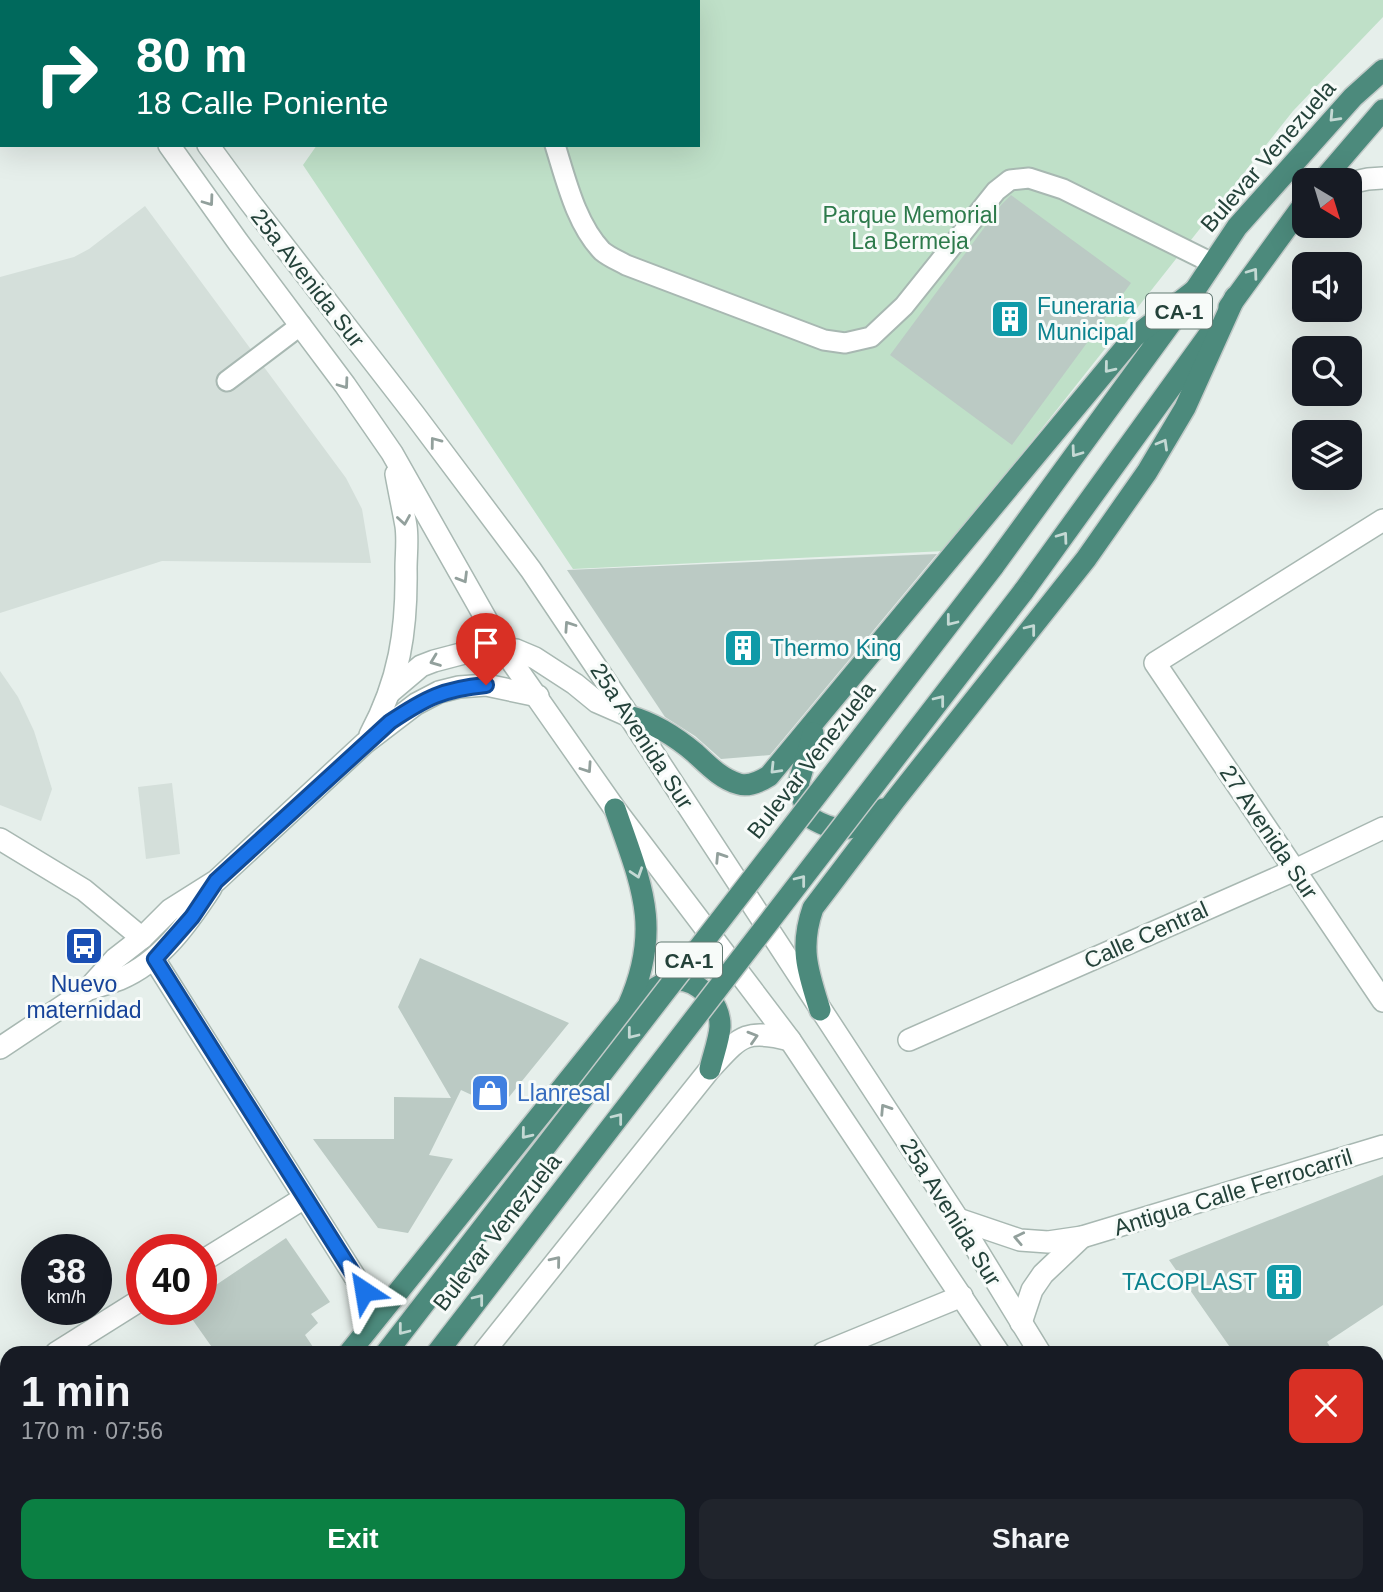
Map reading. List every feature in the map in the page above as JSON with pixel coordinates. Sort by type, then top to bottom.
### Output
[{"type":"highway","name":"Bulevar Venezuela","points":[[391,1346],[993,567],[1237,227],[1353,97],[1383,69]]},
{"type":"highway","points":[[1333,168],[1383,110]]},
{"type":"highway","name":"Bulevar Venezuela","points":[[442,1346],[1023,592],[1292,220]]},
{"type":"highway","points":[[629,716],[661,728],[715,772],[740,785],[757,783],[769,776],[1135,337],[1195,289]]},
{"type":"highway","points":[[820,1010],[804,954],[806,928],[813,908],[1086,559],[1147,472],[1185,408],[1235,297]]},
{"type":"highway","points":[[817,721],[798,785],[809,817],[829,828],[850,828],[895,800]]},
{"type":"highway","points":[[355,1346],[628,1006],[639,982],[645,957],[647,916],[645,898],[615,809]]},
{"type":"highway","points":[[628,1006],[669,981],[688,981],[703,990],[717,1008],[720,1026],[710,1069]]},
{"type":"street","name":"25a Avenida Sur","points":[[170,147],[392,453],[503,649],[615,809],[790,1040],[994,1346]]},
{"type":"street","name":"25a Avenida Sur","points":[[209,147],[509,540],[629,716],[958,1219],[1036,1346]]},
{"type":"street","points":[[1362,181],[1383,178]]},
{"type":"street","points":[[365,743],[389,693],[400,658],[407,601],[406,529],[392,453]]},
{"type":"street","name":"27 Avenida Sur","points":[[1383,520],[1155,663],[1383,1001]]},
{"type":"street","points":[[389,693],[421,666],[434,661],[472,651],[516,650],[535,658],[597,702],[629,716]]},
{"type":"street","points":[[0,1048],[87,990],[115,959],[142,938],[170,910],[216,881],[365,743],[416,705],[439,692],[486,685],[538,696]]},
{"type":"street","name":"Calle Central","points":[[909,1040],[1295,870],[1383,828]]},
{"type":"street","points":[[0,839],[85,890],[142,938]]},
{"type":"street","points":[[87,990],[122,979],[155,959],[192,917],[216,881]]},
{"type":"street","points":[[155,959],[379,1315]]},
{"type":"street","points":[[489,1346],[710,1069],[734,1044],[763,1033],[790,1040]]},
{"type":"street","name":"Antigua Calle Ferrocarril","points":[[958,1219],[1020,1240],[1048,1242],[1082,1237],[1383,1146]]},
{"type":"street","points":[[217,1252],[304,1198]]},
{"type":"street","name":"Antigua Calle Ferrocarril","points":[[1021,1323],[1032,1290],[1043,1274],[1082,1237]]},
{"type":"street","points":[[840,1346],[962,1296]]},
{"type":"street","points":[[67,1346],[126,1309]]},
{"type":"lane","points":[[556,147],[570,193],[590,235],[604,253],[626,265],[824,340],[845,343],[871,337],[904,306],[996,191],[1010,180],[1029,178],[1063,189],[1213,263]]},
{"type":"lane","points":[[227,381],[301,325]]},
{"type":"shaded area","points":[[145,206],[346,478],[362,509],[371,563],[162,561],[0,613],[0,277],[74,257],[89,249]]},
{"type":"shaded area","points":[[0,671],[18,697],[34,731],[52,789],[41,821],[0,805]]},
{"type":"shaded area","points":[[172,783],[180,854],[146,859],[138,787]]},
{"type":"green space","name":"Parque Memorial La Bermeja","points":[[700,0],[1383,0],[1383,17],[1293,111],[945,551],[573,569],[303,165],[316,147],[700,147]]},
{"type":"building","name":"Funeraria Municipal","points":[[1011,195],[1131,283],[1012,445],[890,355]]},
{"type":"building","name":"Thermo King","points":[[937,554],[770,755],[721,759],[695,736],[665,717],[567,570]]},
{"type":"building","name":"Llanresal","points":[[420,958],[569,1023],[500,1108],[461,1090],[429,1155],[453,1159],[408,1233],[378,1228],[313,1139],[394,1139],[394,1097],[451,1098],[398,1007]]},
{"type":"building","name":"TACOPLAST","points":[[1383,1175],[1383,1305],[1327,1342],[1330,1346],[1229,1346],[1169,1260]]},
{"type":"building","points":[[286,1238],[330,1302],[311,1314],[318,1323],[305,1335],[312,1346],[211,1346],[196,1325],[217,1325],[217,1284]]},
{"type":"place","name":"Funeraria Municipal","points":[[1010,319]]},
{"type":"place","name":"Thermo King","points":[[743,648]]},
{"type":"place","name":"Nuevo maternidad","points":[[84,946]]},
{"type":"place","name":"Llanresal","points":[[490,1093]]},
{"type":"place","name":"TACOPLAST","points":[[1284,1282]]},
{"type":"route","points":[[364,1291],[155,959],[192,917],[216,881],[390,722],[439,692],[486,685]]}]
